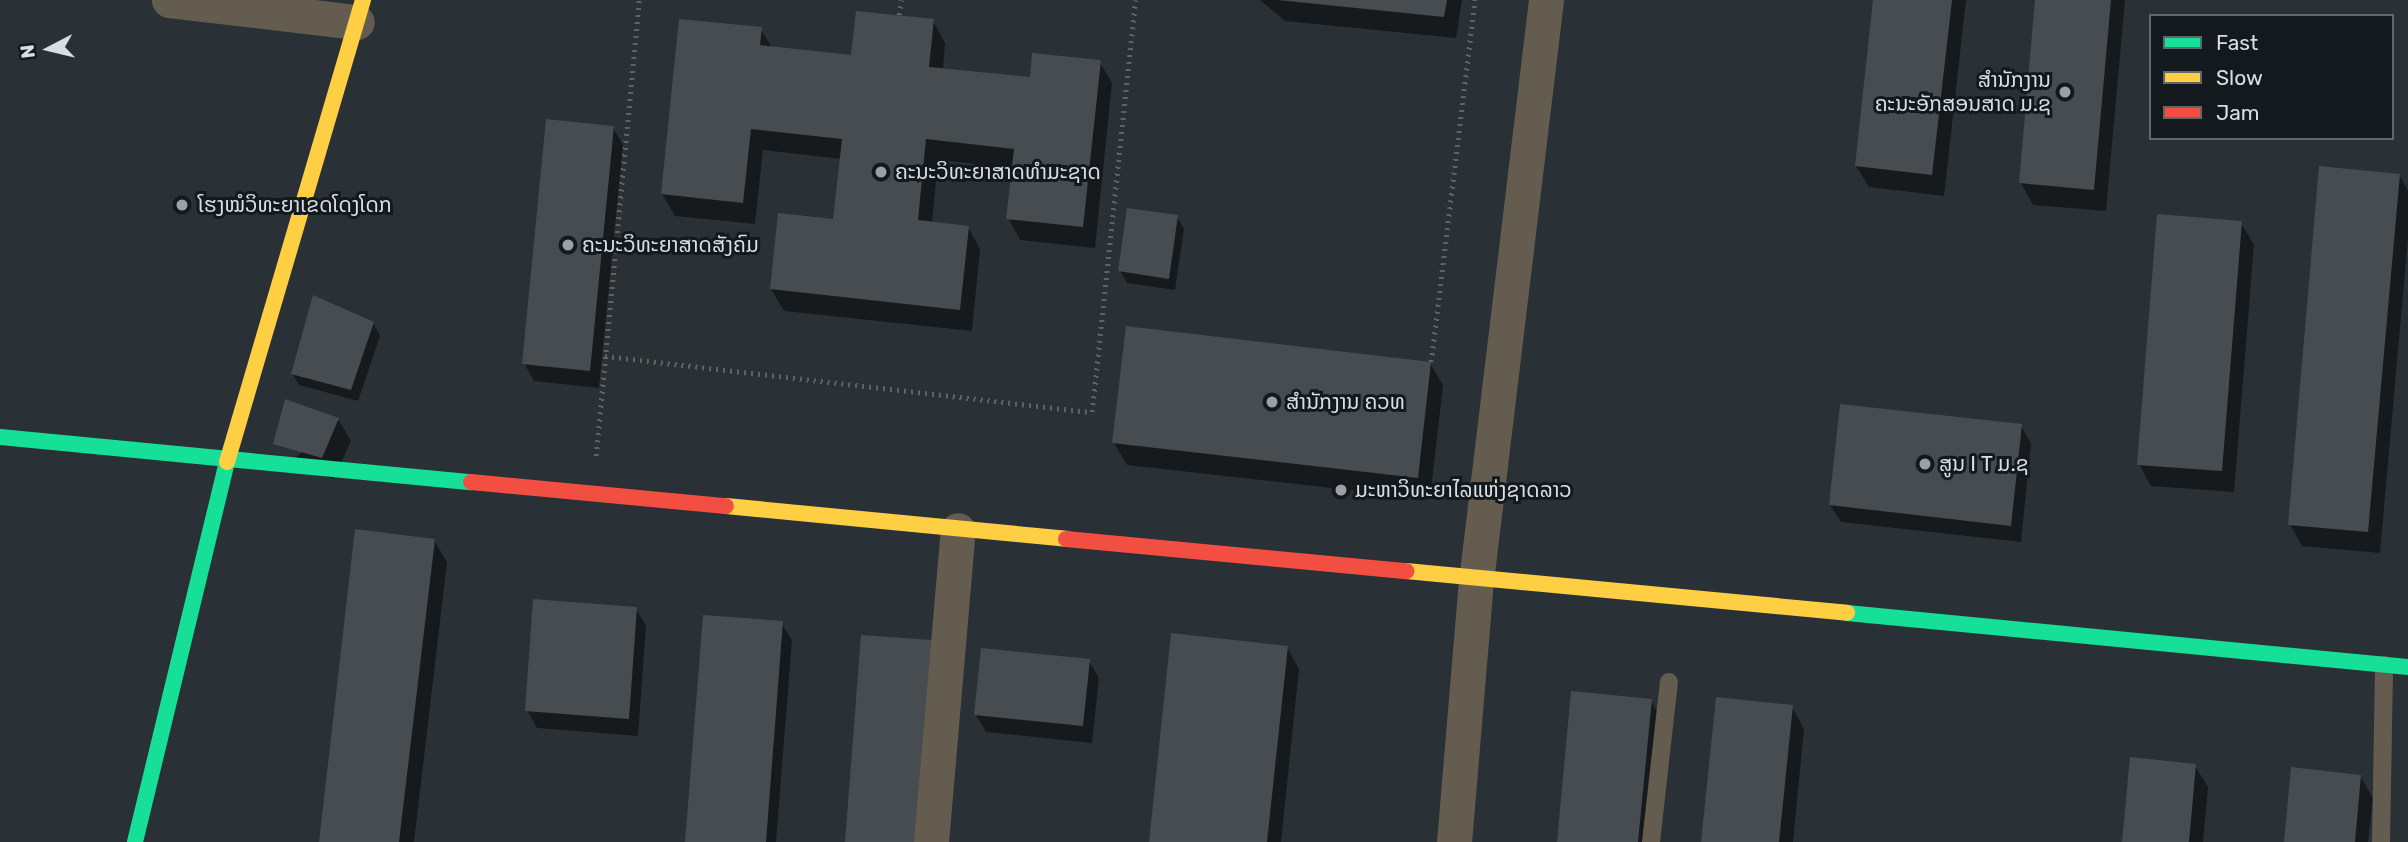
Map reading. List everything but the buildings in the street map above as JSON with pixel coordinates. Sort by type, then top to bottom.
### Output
[{"type":"street","points":[[135,842],[228,459],[360,11],[169,0]]},
{"type":"street","points":[[1454,842],[1476,582],[1546,0]]},
{"type":"street","points":[[0,436],[1476,582],[2408,667]]},
{"type":"street","points":[[930,842],[958,530]]},
{"type":"lane","points":[[2381,842],[2384,664]]},
{"type":"lane","points":[[1651,842],[1669,682]]},
{"type":"path","points":[[592,495],[639,0]]},
{"type":"path","points":[[899,15],[901,0]]},
{"type":"path","points":[[605,356],[1092,412],[1135,0]]},
{"type":"path","points":[[1431,362],[1475,0]]},
{"type":"traffic: fast","points":[[0,437],[471,482]]},
{"type":"traffic: fast","points":[[135,842],[227,462]]},
{"type":"traffic: fast","points":[[1847,613],[2408,667]]},
{"type":"traffic: slow","points":[[227,462],[363,0]]},
{"type":"traffic: slow","points":[[726,506],[1066,539]]},
{"type":"traffic: slow","points":[[1406,571],[1847,613]]},
{"type":"traffic: jam","points":[[471,482],[726,506]]},
{"type":"traffic: jam","points":[[1066,539],[1406,571]]},
{"type":"place","name":"ສໍານັກງານ ຄະນະອັກສອນສາດ ມ.ຊ","points":[[2065,92]]},
{"type":"place","name":"ຄະນະວິທະຍາສາດທຳມະຊາດ","points":[[881,172]]},
{"type":"place","name":"ໂຮງໝໍວິທະຍາເຂດໂດງໂດກ","points":[[182,205]]},
{"type":"place","name":"ຄະນະວິທະຍາສາດສັງຄົມ","points":[[568,245]]},
{"type":"place","name":"ສຳນັກງານ ຄວທ","points":[[1272,402]]},
{"type":"place","name":"ສູນ I T ມ.ຊ","points":[[1925,464]]},
{"type":"place","name":"ມະຫາວິທະຍາໄລແຫ່ງຊາດລາວ","points":[[1341,490]]}]
